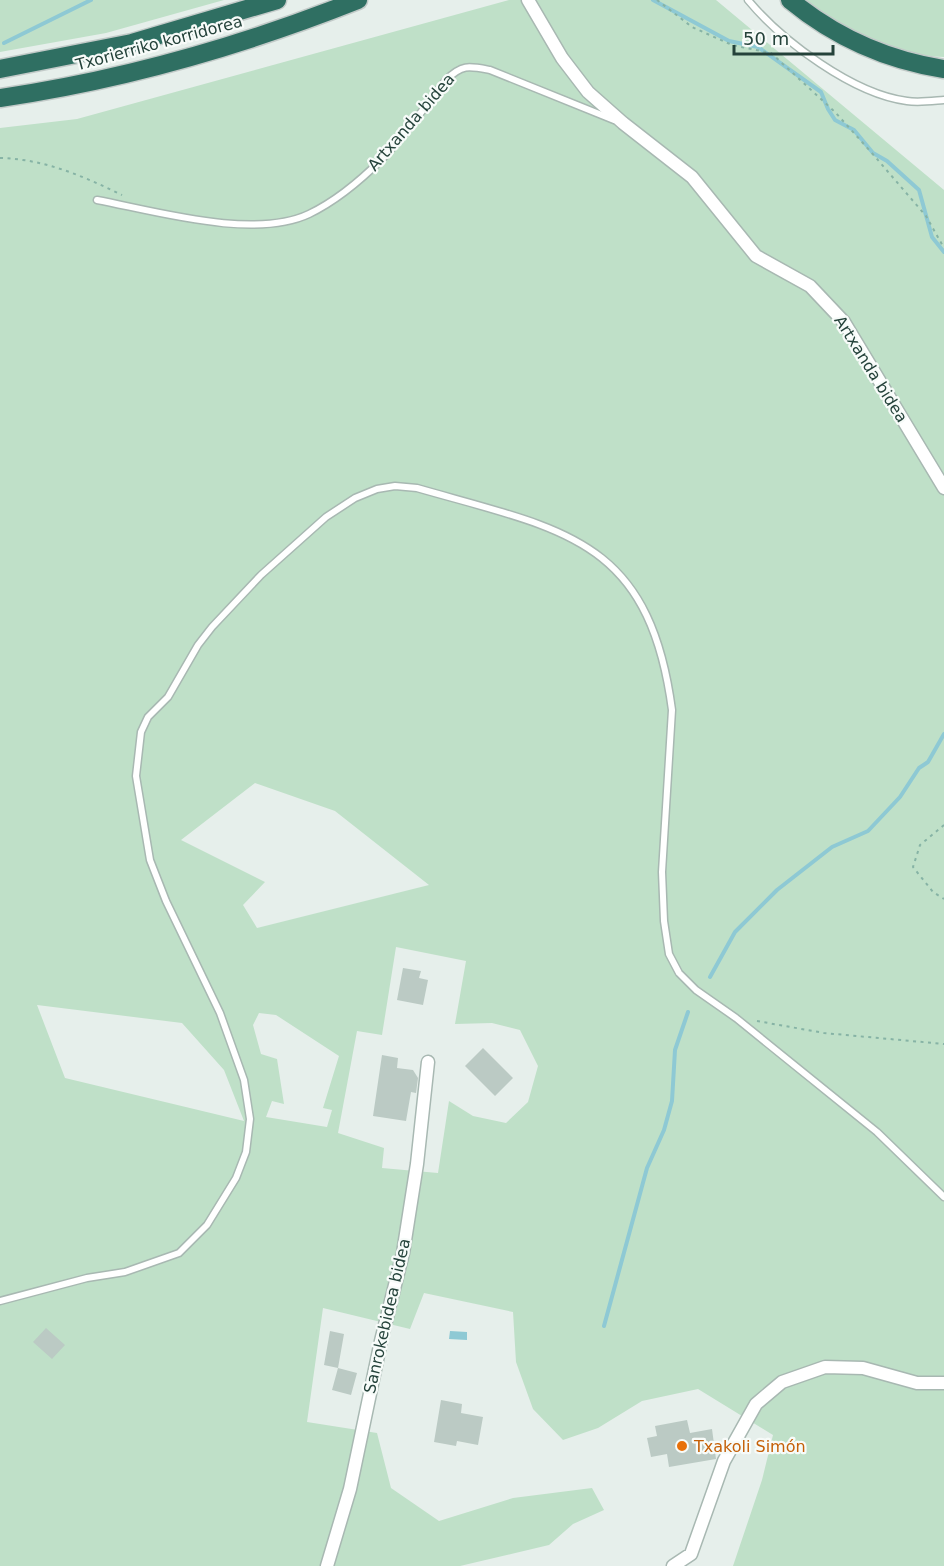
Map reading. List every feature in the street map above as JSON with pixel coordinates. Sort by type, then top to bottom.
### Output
[{"type":"highway","name":"Txorierriko korridorea","points":[[0,69],[132,43],[278,0]]},
{"type":"highway","name":"Txorierriko korridorea","points":[[0,98],[41,92],[183,60],[277,31],[358,0]]},
{"type":"highway","points":[[790,0],[850,40],[902,60],[942,68]]},
{"type":"street","name":"Artxanda bidea","points":[[528,0],[562,58],[582,83],[623,123],[692,177],[756,256],[810,286],[824,298],[856,340],[944,488]]},
{"type":"street","name":"Sanrokebidea bidea","points":[[327,1566],[350,1489],[381,1341],[401,1261],[417,1164],[428,1062]]},
{"type":"street","points":[[673,1566],[691,1554],[724,1461],[756,1404],[782,1382],[825,1367],[863,1368],[917,1383],[944,1383]]},
{"type":"lane","points":[[747,0],[811,57],[863,88],[907,101],[944,100]]},
{"type":"lane","name":"Artxanda bidea","points":[[97,200],[208,222],[276,224],[307,215],[334,200],[383,158],[446,81],[457,70],[471,66],[490,70],[623,123]]},
{"type":"lane","points":[[0,1301],[77,1280],[125,1272],[179,1253],[207,1225],[236,1178],[246,1152],[250,1119],[244,1080],[220,1013],[166,901],[150,860],[136,776],[141,732],[148,717],[168,697],[198,645],[236,600],[326,517],[355,498],[377,489],[395,486],[417,488],[546,526],[577,540],[601,555],[633,591],[665,663],[672,710],[662,872],[664,921],[669,954],[679,973],[696,990],[736,1018],[877,1132],[944,1197]]},
{"type":"path","points":[[657,0],[692,27],[732,45],[771,53],[834,112],[872,152],[926,216],[944,248]]},
{"type":"path","points":[[0,158],[26,159],[82,175],[129,198]]},
{"type":"path","points":[[944,825],[920,845],[913,867],[933,892],[944,899]]},
{"type":"path","points":[[736,1018],[824,1033],[944,1044]]},
{"type":"green space","points":[[0,0],[224,0],[106,33],[0,52]]},
{"type":"green space","points":[[509,0],[716,0],[944,190],[944,1566],[733,1566],[762,1480],[773,1435],[698,1389],[642,1401],[598,1428],[563,1440],[533,1409],[516,1362],[513,1312],[424,1293],[410,1329],[323,1308],[307,1422],[377,1433],[391,1488],[439,1521],[513,1498],[592,1488],[604,1510],[573,1524],[549,1545],[460,1566],[0,1566],[0,128],[77,119]],"holes":[[[255,783],[335,811],[429,885],[257,928],[243,905],[265,882],[181,840]],[[396,947],[466,961],[455,1024],[492,1023],[520,1030],[538,1066],[528,1102],[506,1123],[473,1116],[449,1101],[438,1173],[382,1168],[384,1148],[338,1133],[357,1031],[382,1035]],[[37,1005],[182,1023],[224,1070],[244,1121],[65,1078]],[[259,1013],[276,1015],[339,1056],[323,1108],[332,1110],[327,1127],[266,1117],[272,1101],[284,1104],[277,1059],[261,1054],[253,1025]]]},
{"type":"green space","points":[[806,0],[944,0],[944,57],[907,52],[870,40],[836,22]]},
{"type":"water","points":[[450,1331],[467,1332],[467,1340],[449,1339]]},
{"type":"building","points":[[403,968],[421,971],[419,978],[428,980],[423,1005],[397,1000]]},
{"type":"building","points":[[483,1048],[513,1078],[495,1096],[465,1066]]},
{"type":"building","points":[[382,1055],[398,1058],[397,1068],[413,1070],[418,1078],[416,1093],[411,1092],[406,1121],[373,1116]]},
{"type":"building","points":[[46,1328],[65,1345],[52,1359],[33,1342]]},
{"type":"building","points":[[330,1331],[344,1334],[338,1368],[324,1365]]},
{"type":"building","points":[[338,1368],[357,1373],[351,1395],[332,1390]]},
{"type":"building","points":[[441,1400],[462,1404],[461,1413],[483,1417],[478,1445],[457,1441],[456,1446],[434,1442]]},
{"type":"building","name":"Txakoli Simón","points":[[687,1420],[690,1433],[712,1429],[716,1459],[669,1467],[667,1454],[651,1457],[647,1438],[657,1436],[655,1426]]},
{"type":"waterway","points":[[4,43],[91,0]]},
{"type":"waterway","points":[[653,0],[729,41],[758,47],[821,92],[835,120],[854,130],[873,153],[887,161],[919,190],[932,237],[944,252]]},
{"type":"waterway","points":[[710,977],[735,932],[777,890],[832,847],[868,831],[900,797],[919,768],[928,762],[944,734]]},
{"type":"waterway","points":[[604,1326],[647,1168],[664,1130],[672,1101],[675,1050],[688,1012]]},
{"type":"place","name":"Txakoli Simón","points":[[682,1446]]}]
